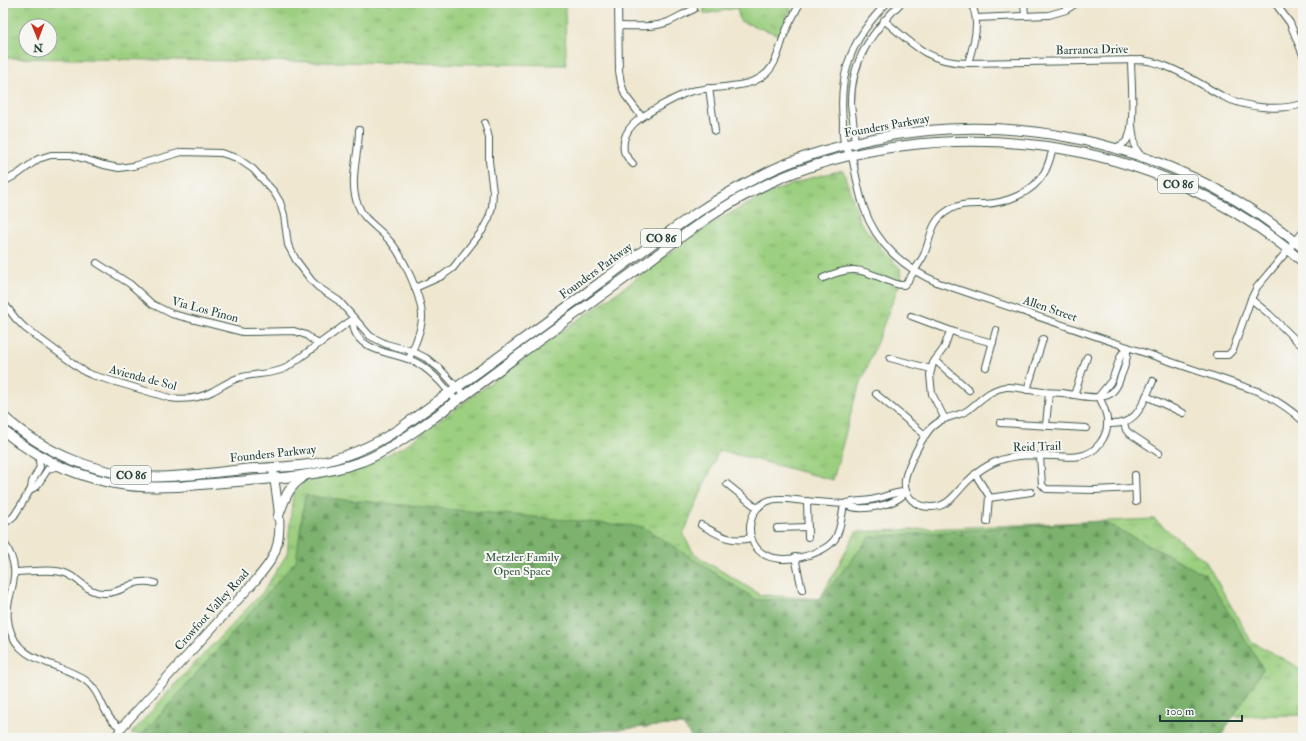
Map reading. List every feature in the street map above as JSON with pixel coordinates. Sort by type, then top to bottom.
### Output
[{"type":"highway","name":"Founders Parkway","points":[[3,416],[43,446],[80,463],[100,469],[131,475],[181,476],[312,464],[359,450],[390,435],[685,221],[719,198],[781,166],[854,142],[900,133],[953,128],[992,128],[1033,132],[1085,140],[1140,155],[1180,171],[1218,189],[1258,213],[1299,245]]},
{"type":"highway","points":[[1054,147],[1062,143],[1085,140]]},
{"type":"highway","name":"Founders Parkway","points":[[3,430],[38,455],[59,466],[86,476],[109,482],[154,487],[182,486],[305,475],[325,472],[357,463],[396,444],[457,402],[532,345],[688,232],[735,201],[769,183],[828,161],[897,147],[945,142],[1005,142],[1054,147],[1101,157],[1146,171],[1183,186],[1235,213],[1289,250],[1303,262]]},
{"type":"highway","points":[[278,518],[291,486],[305,475]]},
{"type":"main road","name":"Crowfoot Valley Road","points":[[116,738],[121,728],[256,580],[272,559],[277,546],[279,531],[273,467]]},
{"type":"street","points":[[618,3],[619,71],[622,88],[632,107],[641,116]]},
{"type":"street","points":[[633,164],[624,153],[624,144],[632,125],[641,116],[675,98],[691,92],[748,83],[758,79],[769,71],[777,58],[785,33],[800,3]]},
{"type":"street","points":[[852,155],[845,145],[842,102],[844,80],[853,49],[866,26],[887,3]]},
{"type":"street","points":[[865,46],[884,20],[901,3]]},
{"type":"street","points":[[968,63],[975,38],[976,18],[971,3]]},
{"type":"street","points":[[1024,3],[1025,15]]},
{"type":"street","points":[[976,18],[1049,15],[1066,10],[1077,3]]},
{"type":"street","points":[[1275,3],[1290,23],[1303,55]]},
{"type":"street","points":[[619,26],[658,25],[668,22],[694,9]]},
{"type":"street","name":"Barranca Drive","points":[[884,20],[911,44],[926,54],[946,61],[968,63],[1131,60],[1151,61],[1166,65],[1224,97],[1250,105],[1277,108],[1303,104]]},
{"type":"street","points":[[852,155],[854,142],[852,91],[856,70],[865,46],[868,31],[866,26]]},
{"type":"street","points":[[1131,60],[1132,124],[1135,146],[1140,155]]},
{"type":"street","points":[[709,88],[715,131]]},
{"type":"street","points":[[415,288],[442,276],[453,268],[482,232],[489,218],[492,207],[493,192],[489,138],[485,123]]},
{"type":"street","points":[[1114,148],[1126,142],[1132,124]]},
{"type":"street","points":[[359,130],[354,185],[358,207],[366,218],[393,244],[398,252],[415,288],[421,308],[422,320],[419,334],[409,359]]},
{"type":"street","points":[[823,278],[841,271],[857,270],[870,273],[903,286],[909,281],[925,253],[934,224],[941,216],[960,204],[1000,202],[1030,189],[1038,182],[1045,172],[1054,147]]},
{"type":"street","points":[[3,182],[18,174],[38,160],[51,155],[72,155],[119,168],[133,166],[182,152],[228,154],[245,162],[274,192],[283,209],[288,245],[296,260],[311,280],[318,287],[338,301],[353,319],[376,340],[412,351],[434,364],[453,390],[457,402]]},
{"type":"street","name":"Allen Street","points":[[852,155],[864,207],[870,223],[879,237],[892,252],[914,271],[940,283],[1260,392],[1288,408],[1303,421]]},
{"type":"street","points":[[1216,355],[1228,355],[1233,350],[1251,299],[1257,287],[1265,275],[1289,250],[1299,245],[1303,232]]},
{"type":"street","name":"Via Los Pinon","points":[[97,263],[126,281],[152,304],[172,314],[243,332],[294,331],[306,335],[318,344]]},
{"type":"street","points":[[1251,299],[1279,323],[1303,347]]},
{"type":"street","name":"Avienda de Sol","points":[[3,302],[25,328],[85,372],[170,398],[180,399],[196,398],[238,378],[280,371],[353,319]]},
{"type":"street","points":[[911,316],[950,331],[992,344]]},
{"type":"street","points":[[353,319],[354,330],[362,341],[382,352],[409,359],[427,370],[453,390],[465,396]]},
{"type":"street","points":[[986,367],[996,330]]},
{"type":"street","points":[[945,419],[931,390],[930,381],[931,369],[935,360],[944,348],[950,331]]},
{"type":"street","points":[[1027,390],[1043,339]]},
{"type":"street","points":[[844,504],[839,531],[831,543],[820,552],[795,558],[777,559],[766,556],[757,549],[751,538],[750,522],[752,516],[757,508],[765,502],[775,499],[844,504],[852,501],[876,499],[898,492],[906,492],[906,475],[925,435],[933,426],[945,419],[963,413],[988,394],[998,389],[1010,387],[1089,397],[1099,396],[1112,380],[1121,355],[1127,347]]},
{"type":"street","points":[[1074,395],[1088,357]]},
{"type":"street","points":[[890,358],[931,369]]},
{"type":"street","points":[[935,360],[969,390]]},
{"type":"street","points":[[1099,396],[1106,415],[1107,424],[1124,423],[1136,415],[1153,381]]},
{"type":"street","points":[[1046,426],[1050,393]]},
{"type":"street","points":[[876,394],[925,435]]},
{"type":"street","points":[[1146,396],[1184,413]]},
{"type":"street","points":[[1124,423],[1129,434],[1159,453]]},
{"type":"street","points":[[1000,424],[1086,428]]},
{"type":"street","name":"Reid Trail","points":[[906,492],[912,500],[919,505],[926,507],[937,507],[952,499],[975,474],[1000,460],[1019,456],[1074,457],[1087,454],[1096,448],[1102,441],[1107,424]]},
{"type":"street","points":[[3,525],[14,516],[31,489],[32,482],[40,467],[38,455]]},
{"type":"street","points":[[1040,456],[1041,483],[1046,489],[1094,490],[1135,488]]},
{"type":"street","points":[[31,489],[36,487],[48,469],[59,466]]},
{"type":"street","points":[[975,474],[988,494],[987,522]]},
{"type":"street","points":[[1135,476],[1136,502]]},
{"type":"street","points":[[727,484],[757,508]]},
{"type":"street","points":[[989,498],[1031,492]]},
{"type":"street","points":[[807,501],[808,537]]},
{"type":"street","points":[[701,526],[730,539],[738,540],[751,538]]},
{"type":"street","points":[[777,528],[808,527]]},
{"type":"street","points":[[3,541],[12,558],[15,572],[8,609],[9,625],[14,640],[33,657],[78,675],[85,680],[96,690],[108,716],[121,728]]},
{"type":"street","points":[[795,558],[802,590]]},
{"type":"street","points":[[15,572],[61,572],[73,577],[92,591],[99,593],[113,592],[141,581],[156,583]]},
{"type":"green space","points":[[3,3],[565,3],[566,65],[3,58]]},
{"type":"green space","points":[[730,3],[793,3],[779,35],[740,21],[737,8],[704,14],[704,7]]},
{"type":"green space","name":"Metzler Family Open Space","points":[[843,170],[860,222],[884,252],[900,268],[901,280],[855,398],[833,480],[719,450],[683,535],[695,555],[761,595],[820,599],[856,532],[1154,519],[1206,562],[1251,641],[1303,670],[1303,715],[131,734],[178,681],[263,592],[287,554],[293,493],[305,481],[361,466],[402,448],[523,359],[629,284],[691,237],[729,214],[769,193],[810,178]]},
{"type":"green space","name":"Metzler Family Open Space","points":[[305,496],[643,527],[757,600],[820,599],[870,537],[1102,521],[1206,575],[1263,669],[1221,736],[1211,738],[692,738],[682,724],[519,738],[140,737],[296,561]]}]
